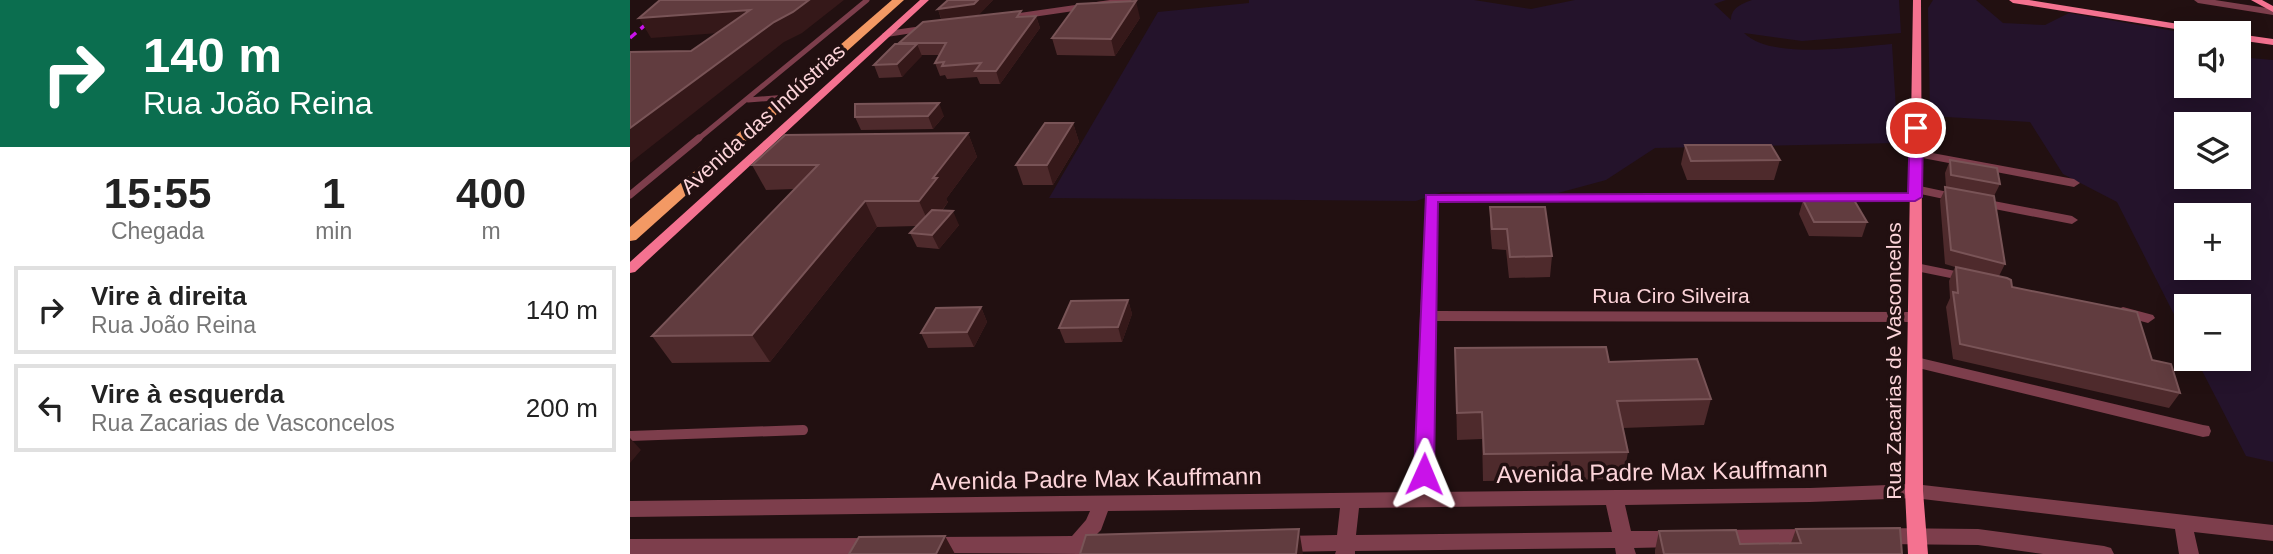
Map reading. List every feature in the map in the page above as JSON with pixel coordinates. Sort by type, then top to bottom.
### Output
[{"type":"main road","name":"Avenida das Indústrias","points":[[630,236],[899,0]]},
{"type":"street","name":"Avenida das Indústrias","points":[[630,269],[925,0]]},
{"type":"street","points":[[994,19],[1128,0]]},
{"type":"street","name":"Rua Zacarias de Vasconcelos","points":[[1917,0],[1914,491],[1918,545]]},
{"type":"street","points":[[2013,0],[2174,26]]},
{"type":"street","points":[[2198,0],[2273,11]]},
{"type":"street","points":[[2255,0],[2273,11]]},
{"type":"street","points":[[887,34],[940,27]]},
{"type":"street","points":[[2251,39],[2273,43]]},
{"type":"street","points":[[1916,154],[2074,183]]},
{"type":"street","points":[[1423,501],[1431,198],[1915,193],[2072,220]]},
{"type":"street","points":[[1916,267],[1984,282]]},
{"type":"street","points":[[2107,309],[2148,318]]},
{"type":"street","name":"Rua Ciro Silveira","points":[[1427,316],[1915,317]]},
{"type":"street","points":[[1916,362],[2203,431]]},
{"type":"street","name":"Avenida Padre Max Kauffmann","points":[[630,509],[1423,501],[1914,491],[2273,533]]},
{"type":"street","points":[[1614,498],[1624,547]]},
{"type":"street","points":[[1346,549],[1350,501]]},
{"type":"street","points":[[1073,549],[1094,524],[1102,503]]},
{"type":"street","points":[[2183,522],[2189,554]]},
{"type":"street","points":[[1865,536],[1918,545],[1978,537],[2104,554]]},
{"type":"street","points":[[1265,544],[1346,549],[1624,547],[1697,538],[1826,537]]},
{"type":"street","points":[[638,549],[901,546],[1073,549],[1115,544]]},
{"type":"lane","points":[[630,195],[867,0]]},
{"type":"lane","points":[[747,100],[787,97]]},
{"type":"lane","points":[[630,436],[803,430]]},
{"type":"shaded area","points":[[1249,0],[1474,0],[1531,9],[1575,0],[1726,0],[1714,4],[1731,20],[1735,9],[1752,0],[1899,0],[1901,33],[1802,41],[1744,33],[1773,47],[1792,49],[1836,49],[1892,44],[1898,143],[1655,148],[1606,180],[1558,193],[1442,192],[1416,201],[1049,198],[1158,12],[1249,3]]},
{"type":"shaded area","points":[[1933,0],[1976,0],[2003,23],[2045,25],[2069,13],[2174,31],[2174,98],[2251,98],[2251,58],[2273,60],[2273,462],[2246,456],[2202,371],[2251,371],[2251,294],[2174,294],[2174,314],[2117,202],[2063,174],[2030,122],[1930,116],[1928,8]]},
{"type":"building","points":[[660,0],[809,0],[774,22],[630,128],[630,52],[691,51],[750,10],[639,18]]},
{"type":"building","points":[[948,0],[978,0],[974,4],[938,9]]},
{"type":"building","points":[[1136,1],[1111,39],[1052,38],[1077,4]]},
{"type":"building","points":[[1021,11],[1017,17],[1036,16],[996,71],[975,71],[981,63],[942,66],[944,62],[935,63],[946,43],[899,43],[923,22]]},
{"type":"building","points":[[895,44],[917,44],[897,64],[874,65]]},
{"type":"building","points":[[939,103],[928,116],[855,117],[855,104]]},
{"type":"building","points":[[1045,123],[1073,123],[1047,165],[1016,165]]},
{"type":"building","points":[[968,133],[919,201],[865,201],[752,335],[652,336],[818,165],[752,165],[785,135]]},
{"type":"building","points":[[1685,145],[1771,145],[1780,160],[1691,161]]},
{"type":"building","points":[[1950,160],[1997,168],[2000,184],[1951,175]]},
{"type":"building","points":[[1945,187],[1994,196],[2005,264],[1951,250]]},
{"type":"building","points":[[1803,200],[1854,200],[1867,222],[1814,222]]},
{"type":"building","points":[[1490,207],[1545,207],[1552,256],[1510,257],[1507,229],[1492,229]]},
{"type":"building","points":[[932,210],[953,211],[932,235],[910,233]]},
{"type":"building","points":[[1956,267],[2007,278],[2011,280],[2012,287],[2137,312],[2152,360],[2171,364],[2180,393],[1960,344],[1953,292],[1958,293]]},
{"type":"building","points":[[1128,300],[1118,327],[1059,328],[1071,301]]},
{"type":"building","points":[[981,307],[967,332],[921,333],[936,308]]},
{"type":"building","points":[[1606,347],[1609,362],[1697,359],[1711,399],[1617,401],[1628,452],[1484,454],[1482,412],[1457,413],[1455,348]]},
{"type":"building","points":[[1900,528],[1902,554],[1664,554],[1659,531],[1736,530],[1740,544],[1801,543],[1796,529]]},
{"type":"building","points":[[1299,529],[1296,554],[1080,554],[1086,535]]},
{"type":"building","points":[[945,536],[936,554],[849,554],[859,537]]},
{"type":"railway","points":[[630,38],[674,0]]},
{"type":"route","points":[[1424,474],[1431,198],[1915,197],[1916,128]]}]
